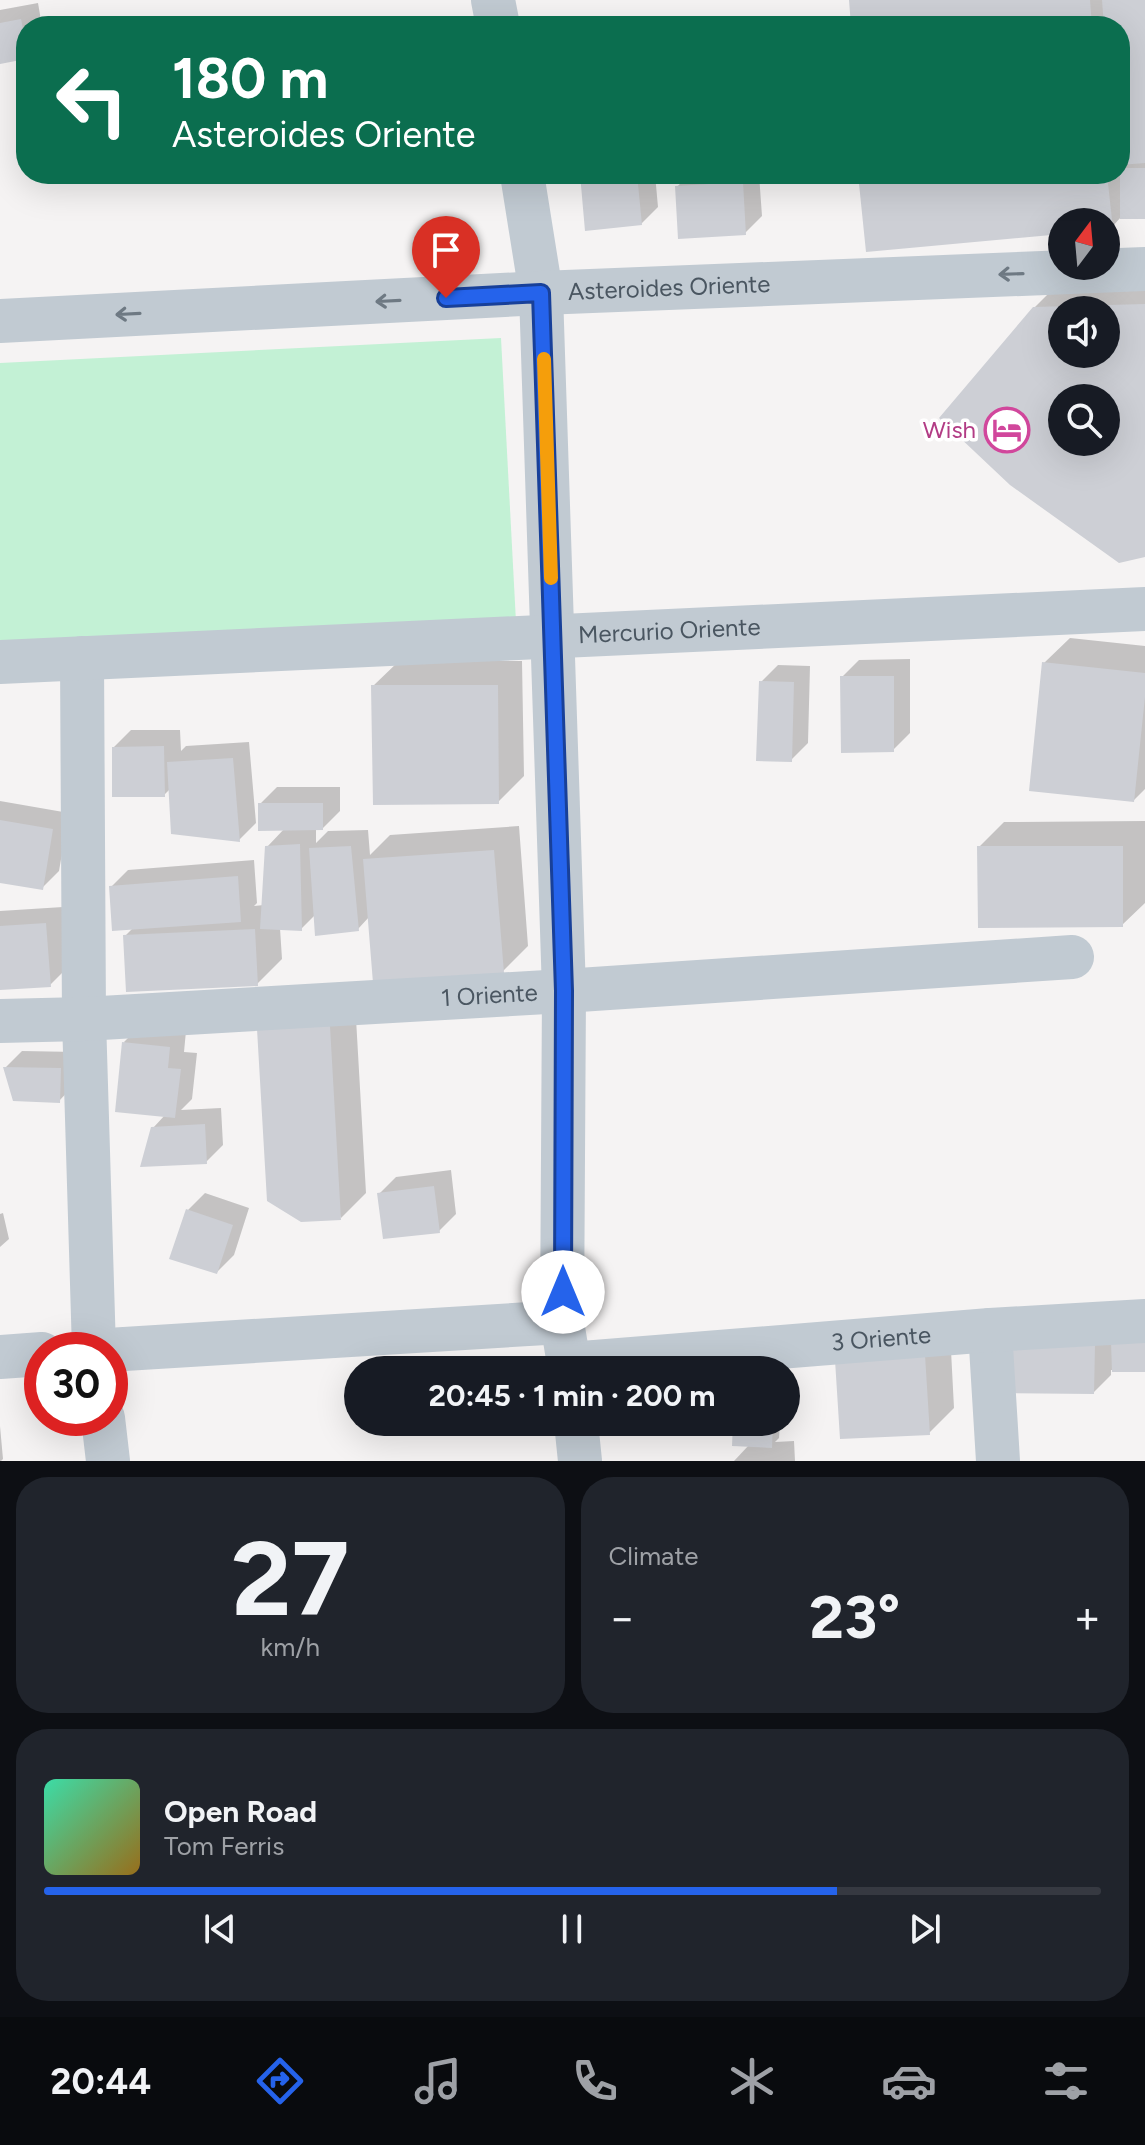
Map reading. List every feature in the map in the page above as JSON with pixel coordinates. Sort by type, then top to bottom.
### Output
[{"type":"street","points":[[524,184],[541,293],[564,991],[568,1352]]},
{"type":"street","name":"Asteroides Oriente","points":[[0,321],[541,293],[1145,269]]},
{"type":"street","name":"Mercurio Oriente","points":[[0,662],[1145,609]]},
{"type":"street","points":[[82,658],[84,1019],[93,1332]]},
{"type":"street","name":"1 Oriente","points":[[0,1021],[84,1019],[564,991],[1072,957]]},
{"type":"street","name":"3 Oriente","points":[[128,1350],[568,1352],[1145,1321]]},
{"type":"street","points":[[990,1330],[998,1461]]},
{"type":"street","points":[[0,1357],[24,1355]]},
{"type":"street","points":[[105,1436],[108,1461]]},
{"type":"street","points":[[577,1436],[580,1461]]},
{"type":"green space","points":[[501,338],[516,622],[0,649],[0,363]]},
{"type":"building","points":[[849,0],[1090,0],[1091,16],[850,16]]},
{"type":"building","points":[[1102,0],[1145,0],[1145,163],[1130,164],[1130,16],[1103,16]]},
{"type":"building","points":[[16,20],[16,61],[0,64],[0,23]]},
{"type":"building","points":[[1130,168],[1145,168],[1145,219],[1120,219],[1120,184],[1130,184]]},
{"type":"building","points":[[581,184],[638,184],[642,225],[585,231]]},
{"type":"building","points":[[743,184],[746,235],[678,239],[675,186]]},
{"type":"building","points":[[859,184],[1108,184],[1111,208],[1048,208],[1048,235],[866,252]]},
{"type":"building","name":"Wish","points":[[1145,304],[1145,557],[1119,563],[1010,485],[939,418],[1033,307],[1048,307],[1048,368],[1120,368],[1120,305]]},
{"type":"building","points":[[1042,662],[1145,673],[1134,802],[1029,791]]},
{"type":"building","points":[[840,676],[894,676],[894,752],[841,753]]},
{"type":"building","points":[[759,681],[794,682],[792,762],[756,761]]},
{"type":"building","points":[[371,685],[498,685],[499,804],[373,805]]},
{"type":"building","points":[[164,746],[165,797],[112,797],[112,747]]},
{"type":"building","points":[[233,758],[240,842],[171,834],[167,762]]},
{"type":"building","points":[[258,803],[323,803],[323,830],[258,831]]},
{"type":"building","points":[[0,820],[53,829],[43,890],[0,883]]},
{"type":"building","points":[[300,844],[302,931],[260,929],[265,846]]},
{"type":"building","points":[[351,846],[359,931],[315,936],[309,848]]},
{"type":"building","points":[[977,846],[1123,846],[1123,927],[978,928]]},
{"type":"building","points":[[494,850],[504,973],[373,983],[363,859]]},
{"type":"building","points":[[238,876],[241,922],[112,931],[109,886]]},
{"type":"building","points":[[46,923],[51,987],[0,990],[0,926]]},
{"type":"building","points":[[255,929],[258,986],[126,992],[123,935]]},
{"type":"building","points":[[330,1026],[341,1220],[301,1222],[267,1201],[257,1029]]},
{"type":"building","points":[[122,1042],[170,1047],[168,1068],[181,1069],[175,1118],[115,1112]]},
{"type":"building","points":[[3,1067],[61,1068],[60,1103],[13,1101]]},
{"type":"building","points":[[205,1124],[207,1164],[140,1167],[151,1127]]},
{"type":"building","points":[[434,1186],[440,1233],[383,1239],[377,1193]]},
{"type":"building","points":[[186,1209],[233,1225],[217,1274],[169,1259]]},
{"type":"building","points":[[1111,1342],[1145,1342],[1145,1372],[1112,1372]]},
{"type":"building","points":[[1003,1344],[1095,1345],[1094,1394],[1002,1393]]},
{"type":"building","points":[[925,1355],[930,1435],[840,1439],[835,1360]]},
{"type":"building","points":[[732,1436],[772,1436],[772,1448],[732,1446]]},
{"type":"slow traffic","points":[[544,359],[551,578]]},
{"type":"place","name":"Wish","points":[[1007,430]]},
{"type":"route","points":[[446,298],[541,293],[564,991],[563,1292]]}]
